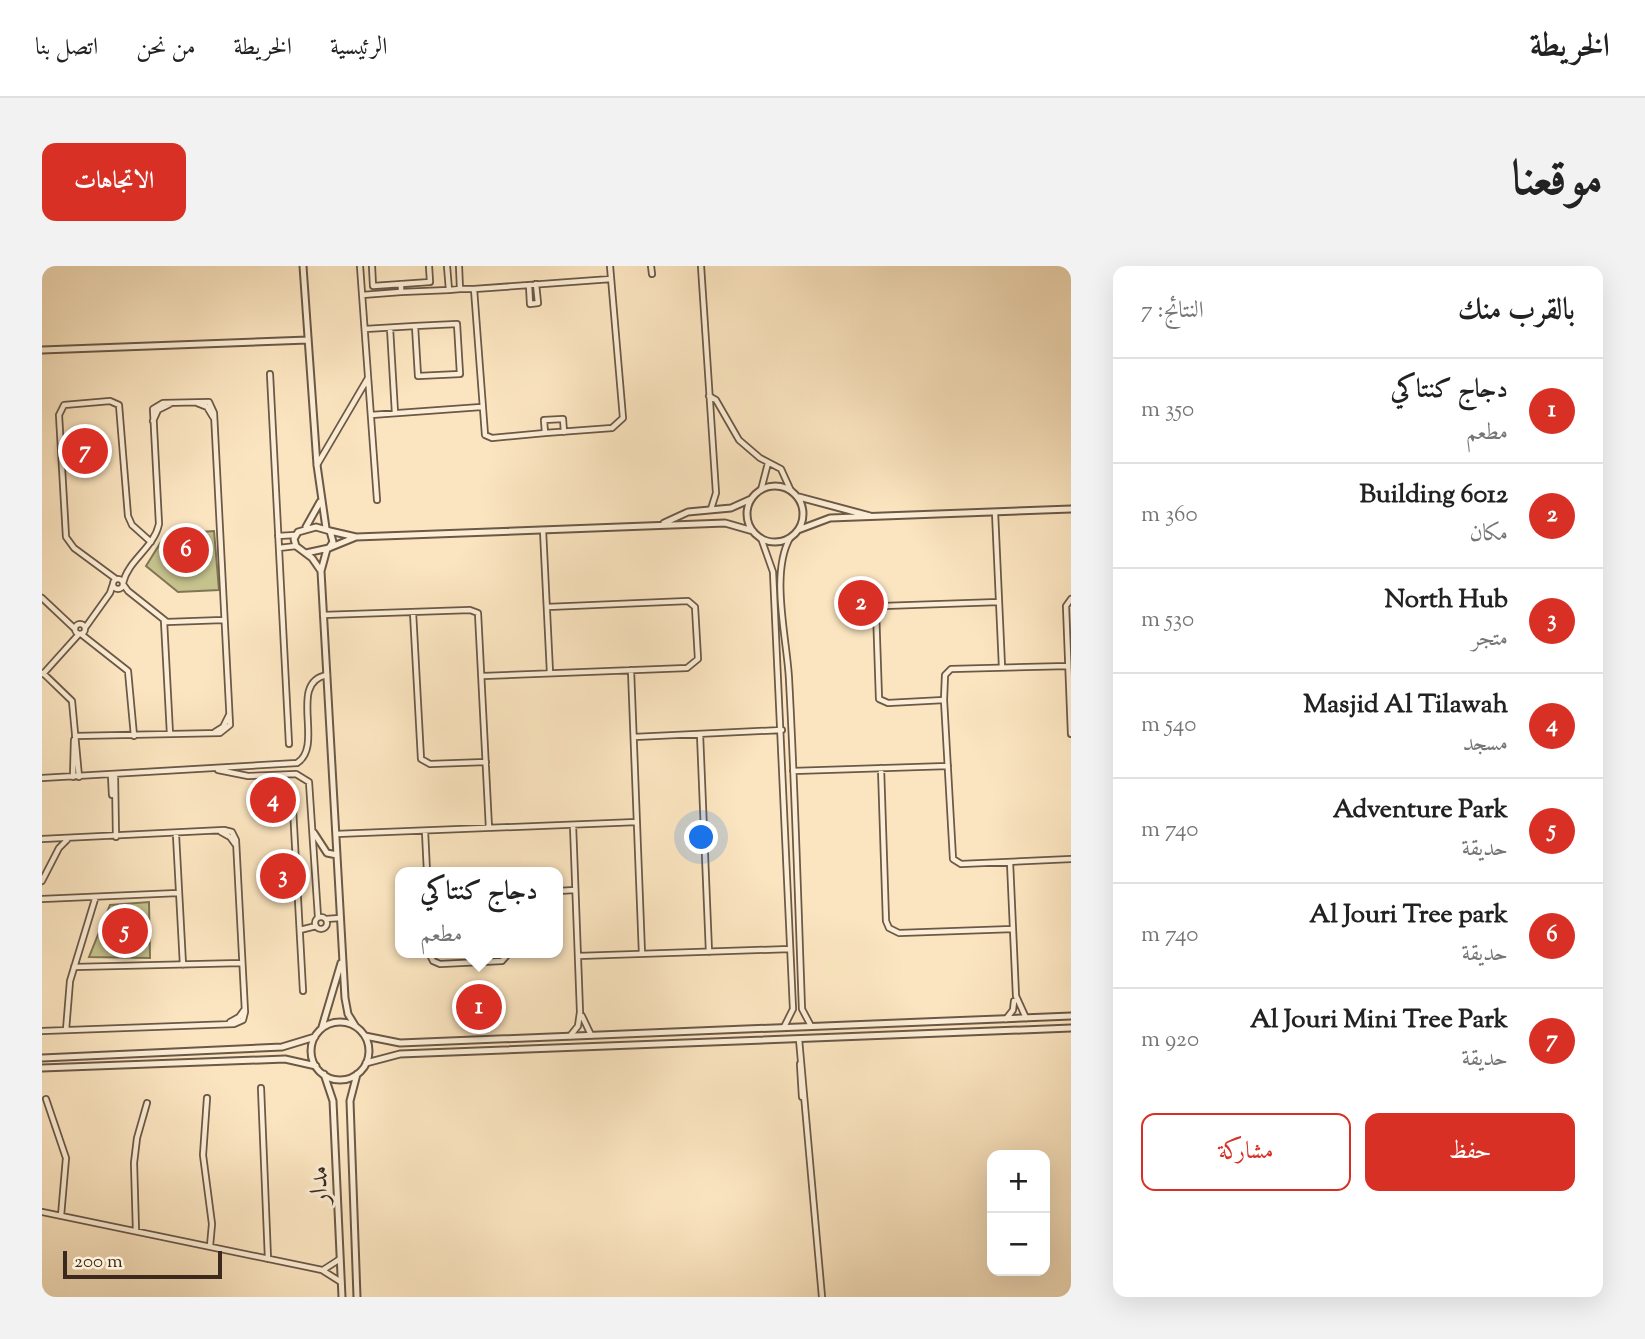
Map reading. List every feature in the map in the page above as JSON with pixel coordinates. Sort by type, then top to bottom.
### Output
[{"type":"street","points":[[303,266],[320,499],[333,542],[321,571],[341,927],[340,976],[322,1029],[315,1037],[312,1054],[316,1066],[324,1074],[340,1080],[357,1074],[366,1063],[369,1049],[365,1036],[356,1027],[346,1003],[341,935]]},
{"type":"street","points":[[360,266],[377,500]]},
{"type":"street","points":[[372,266],[373,286],[430,282],[429,266]]},
{"type":"street","points":[[447,266],[449,290]]},
{"type":"street","points":[[459,266],[460,289]]},
{"type":"street","points":[[474,289],[483,430],[488,437],[612,428],[623,418],[610,266]]},
{"type":"street","points":[[651,266],[652,274]]},
{"type":"street","points":[[701,266],[716,493],[711,509]]},
{"type":"street","points":[[362,295],[611,279]]},
{"type":"street","points":[[448,280],[460,280]]},
{"type":"street","points":[[401,284],[401,292]]},
{"type":"street","points":[[528,285],[530,304],[538,303],[536,284]]},
{"type":"street","points":[[365,329],[390,328],[415,326],[457,324],[460,374],[418,376],[415,326]]},
{"type":"street","points":[[390,328],[395,413]]},
{"type":"street","points":[[42,350],[308,340]]},
{"type":"street","points":[[270,374],[289,744]]},
{"type":"street","points":[[317,464],[368,378]]},
{"type":"street","points":[[709,396],[716,400],[728,426],[739,440],[768,463],[782,469],[803,513],[798,530]]},
{"type":"street","points":[[151,542],[132,525],[128,516],[119,405],[112,401],[64,405],[59,415],[66,537],[72,546],[164,621],[223,620]]},
{"type":"street","points":[[75,736],[214,732],[223,727],[229,714],[214,418],[207,407],[196,402],[160,403],[154,407],[159,524],[151,542],[126,574],[121,586],[110,593]]},
{"type":"street","points":[[371,415],[481,407]]},
{"type":"street","points":[[545,433],[544,420],[563,419],[564,432]]},
{"type":"street","points":[[761,490],[768,463]]},
{"type":"street","points":[[661,524],[688,512],[735,506],[761,490],[779,486],[792,491]]},
{"type":"street","points":[[797,497],[873,517]]},
{"type":"street","points":[[752,498],[747,514],[753,531]]},
{"type":"street","points":[[278,536],[295,535],[305,528],[320,499]]},
{"type":"street","points":[[812,1026],[802,1009],[793,771],[781,568],[790,538],[798,530],[823,519],[1071,509]]},
{"type":"street","points":[[995,512],[1002,667]]},
{"type":"street","points":[[305,528],[356,537],[725,523],[753,531],[761,538],[769,554],[773,572],[782,730],[793,1009],[784,1027]]},
{"type":"street","points":[[543,530],[550,673]]},
{"type":"street","points":[[295,535],[296,547]]},
{"type":"street","points":[[306,553],[328,549],[356,537]]},
{"type":"street","points":[[761,538],[778,541],[790,538]]},
{"type":"street","points":[[279,548],[296,547],[306,553],[321,571]]},
{"type":"street","points":[[76,777],[72,701],[43,674],[110,593],[115,581],[126,574]]},
{"type":"street","points":[[115,581],[121,586]]},
{"type":"street","points":[[42,598],[130,674],[134,736]]},
{"type":"street","points":[[1071,599],[1066,606],[1071,734]]},
{"type":"street","points":[[483,676],[687,668],[695,664],[698,656],[693,603],[686,601],[547,607]]},
{"type":"street","points":[[944,700],[888,703],[879,699],[876,610],[883,606],[999,602]]},
{"type":"street","points":[[413,612],[421,759],[430,764],[486,762]]},
{"type":"street","points":[[323,615],[476,612],[480,618],[489,828]]},
{"type":"street","points":[[164,621],[170,734]]},
{"type":"street","points":[[1068,666],[948,671],[944,678],[944,700],[953,859],[961,864],[1071,859]]},
{"type":"street","points":[[631,670],[642,954]]},
{"type":"street","points":[[42,778],[217,770],[297,763],[306,755],[308,694],[316,680],[327,675]]},
{"type":"street","points":[[634,737],[782,730]]},
{"type":"street","points":[[700,734],[709,952]]},
{"type":"street","points":[[288,764],[288,774]]},
{"type":"street","points":[[253,776],[254,766]]},
{"type":"street","points":[[793,771],[948,766]]},
{"type":"street","points":[[881,768],[886,921],[889,928],[899,933],[1013,929]]},
{"type":"street","points":[[217,770],[253,776],[300,775],[309,782],[314,833],[316,926]]},
{"type":"street","points":[[113,776],[116,837]]},
{"type":"street","points":[[292,790],[303,992]]},
{"type":"street","points":[[336,834],[637,822]]},
{"type":"street","points":[[570,1036],[578,1026],[580,1012],[573,825]]},
{"type":"street","points":[[425,831],[427,867]]},
{"type":"street","points":[[42,839],[232,832],[236,846],[245,1008],[241,1022],[42,1031]]},
{"type":"street","points":[[314,833],[327,853],[337,855]]},
{"type":"street","points":[[176,835],[183,965]]},
{"type":"street","points":[[42,881],[67,839]]},
{"type":"street","points":[[50,840],[57,852]]},
{"type":"street","points":[[1006,1019],[1013,1010],[1016,996],[1010,862]]},
{"type":"street","points":[[563,891],[575,890]]},
{"type":"street","points":[[42,899],[178,893]]},
{"type":"street","points":[[66,1030],[74,967],[95,898]]},
{"type":"street","points":[[299,919],[340,918]]},
{"type":"street","points":[[325,927],[326,919]]},
{"type":"street","points":[[300,930],[316,926],[341,927]]},
{"type":"street","points":[[578,956],[790,949]]},
{"type":"street","points":[[432,958],[440,964],[502,961],[505,958]]},
{"type":"street","points":[[74,967],[242,963]]},
{"type":"street","points":[[1016,996],[1026,1018]]},
{"type":"street","points":[[580,1012],[592,1035]]},
{"type":"street","points":[[365,1036],[400,1043],[1071,1016]]},
{"type":"street","points":[[322,1029],[339,1022],[356,1027]]},
{"type":"street","points":[[366,1063],[400,1054],[1071,1028]]},
{"type":"street","points":[[42,1058],[282,1047],[315,1037]]},
{"type":"street","points":[[799,1039],[822,1297]]},
{"type":"street","points":[[42,1068],[285,1059],[316,1066]]},
{"type":"street","name":"مدار","points":[[324,1074],[333,1101],[342,1297]]},
{"type":"street","name":"مدار","points":[[357,1074],[350,1101],[357,1297]]},
{"type":"street","points":[[261,1088],[268,1259]]},
{"type":"street","points":[[206,1098],[204,1155],[212,1224],[210,1246]]},
{"type":"street","points":[[46,1099],[66,1158],[61,1216]]},
{"type":"street","points":[[136,1231],[134,1163],[140,1126],[148,1103]]},
{"type":"street","points":[[42,1212],[322,1270],[341,1282]]},
{"type":"street","points":[[322,1270],[340,1259]]},
{"type":"shaded area","points":[[98,436],[100,465],[71,467],[69,437]]},
{"type":"shaded area","points":[[214,531],[219,590],[178,592],[146,566],[166,534]]},
{"type":"shaded area","points":[[149,902],[150,958],[89,957],[110,905]]},
{"type":"place","name":"Al Jouri Mini Tree Park","points":[[85,451]]},
{"type":"place","name":"Al Jouri Tree park","points":[[186,550]]},
{"type":"place","name":"Building 6012","points":[[861,603]]},
{"type":"place","name":"Masjid Al Tilawah","points":[[273,800]]},
{"type":"place","name":"North Hub","points":[[283,876]]},
{"type":"place","name":"Adventure Park","points":[[125,931]]},
{"type":"place","name":"دجاج كنتاكي","points":[[479,1007]]}]
